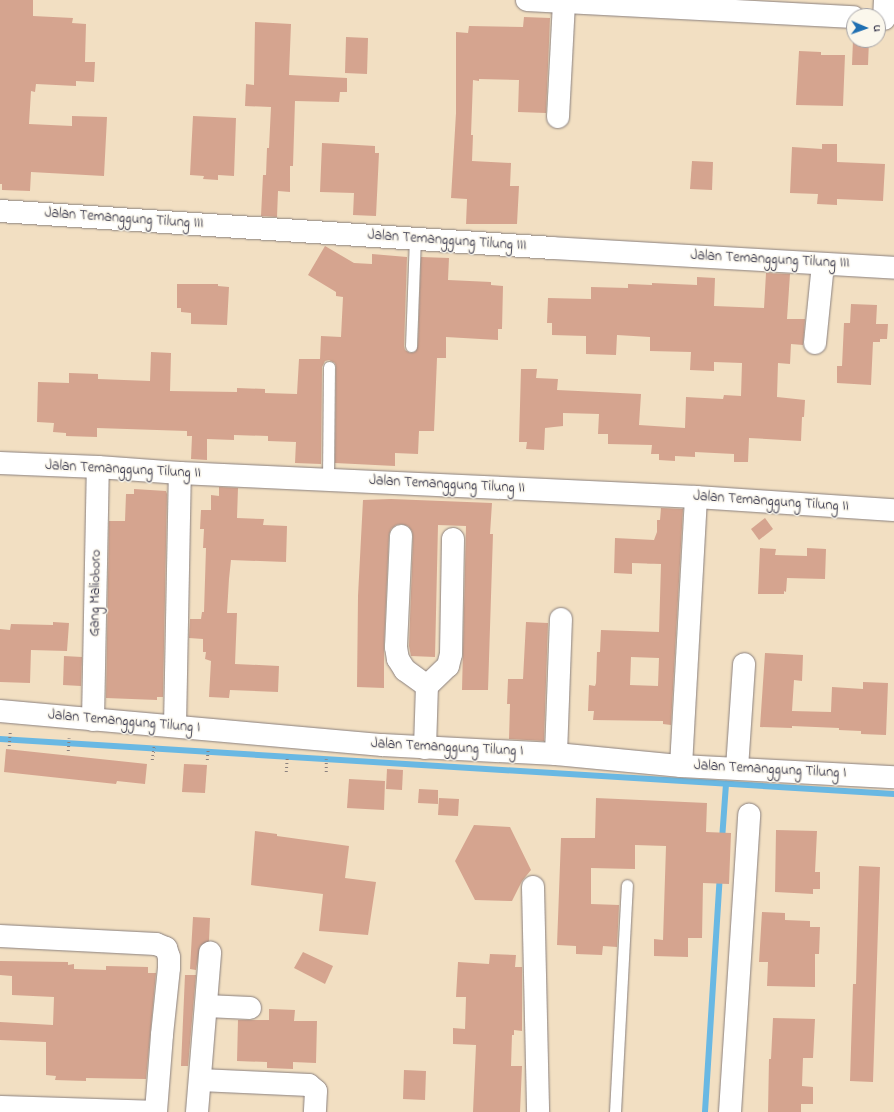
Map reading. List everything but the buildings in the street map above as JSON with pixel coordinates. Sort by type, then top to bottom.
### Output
[{"type":"street","points":[[527,0],[846,17]]},
{"type":"street","points":[[558,117],[564,2]]},
{"type":"street","name":"Jalan Temanggung Tilung III","points":[[0,211],[552,248],[894,268]]},
{"type":"street","points":[[815,343],[823,264]]},
{"type":"street","name":"Jalan Temanggung Tilung II","points":[[0,463],[98,467],[180,474],[328,479],[696,497],[894,510]]},
{"type":"street","name":"Gang Malioboro","points":[[93,720],[98,467]]},
{"type":"street","points":[[175,726],[180,474]]},
{"type":"street","points":[[681,766],[696,497]]},
{"type":"street","points":[[401,536],[396,646],[398,659],[405,670],[427,686]]},
{"type":"street","points":[[425,748],[427,686],[448,666],[451,654],[454,539]]},
{"type":"street","points":[[556,754],[561,619]]},
{"type":"street","points":[[737,768],[744,664]]},
{"type":"street","name":"Jalan Temanggung Tilung I","points":[[5,719],[93,720],[425,748],[556,754],[681,766],[894,776]]},
{"type":"street","points":[[730,1112],[749,815]]},
{"type":"street","points":[[533,887],[538,1112]]},
{"type":"street","points":[[0,936],[156,944],[166,948],[169,958],[156,1112],[0,1107]]},
{"type":"street","points":[[197,1112],[210,953]]},
{"type":"street","points":[[206,1006],[250,1008]]},
{"type":"street","points":[[200,1080],[309,1085],[316,1091],[316,1112]]},
{"type":"lane","points":[[411,346],[415,238]]},
{"type":"lane","points":[[328,479],[329,367]]},
{"type":"lane","points":[[615,1112],[627,885]]},
{"type":"path","points":[[5,719],[9,746]]},
{"type":"path","points":[[68,751],[69,732]]},
{"type":"path","points":[[152,760],[154,742]]},
{"type":"path","points":[[286,772],[287,753]]},
{"type":"waterway","points":[[0,739],[894,794]]},
{"type":"waterway","points":[[722,840],[726,784]]},
{"type":"waterway","points":[[705,1112],[720,876]]}]
